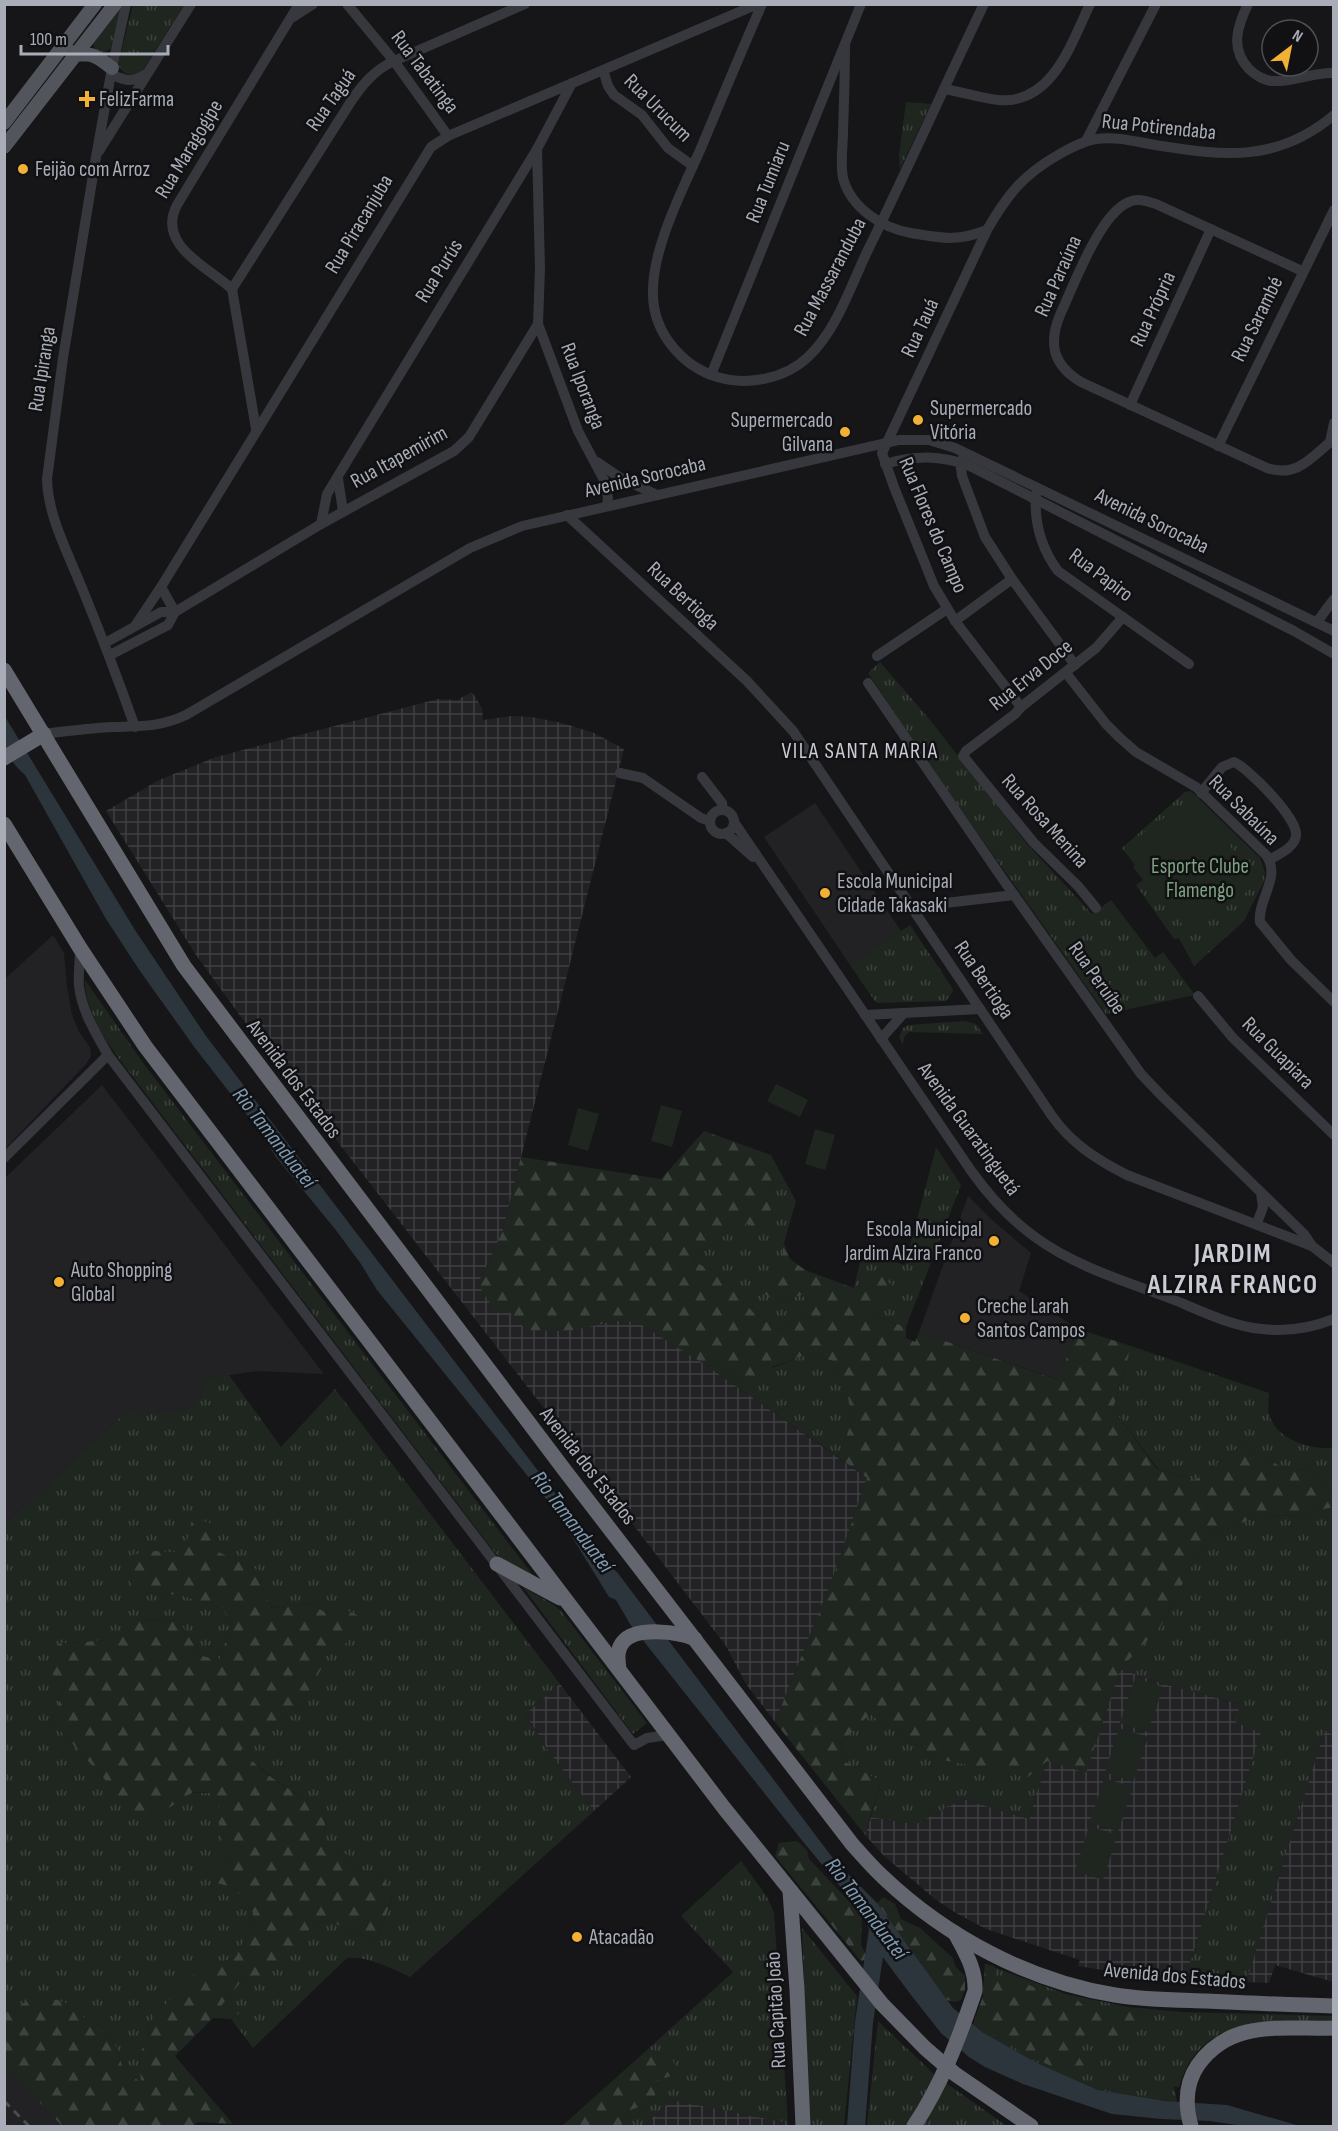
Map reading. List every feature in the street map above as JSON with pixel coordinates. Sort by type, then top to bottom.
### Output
[{"type":"highway","name":"Avenida dos Estados","points":[[4,670],[184,966],[558,1463],[852,1844],[882,1877],[955,1933],[1018,1966],[1068,1983],[1114,1995],[1160,2000],[1334,2006]]},
{"type":"highway","points":[[4,758],[44,734]]},
{"type":"highway","points":[[4,824],[80,948],[145,1046],[668,1735],[790,1891],[882,2004],[947,2067],[1032,2127]]},
{"type":"highway","points":[[496,1564],[565,1600]]},
{"type":"highway","points":[[619,1669],[617,1656],[624,1641],[630,1637],[644,1633],[673,1633],[695,1639]]},
{"type":"highway","name":"Rua Capitão João","points":[[790,1891],[803,2127]]},
{"type":"highway","points":[[914,2127],[947,2067],[975,1991],[976,1980],[970,1961],[955,1933]]},
{"type":"highway","points":[[1191,2127],[1186,2095],[1188,2084],[1194,2071],[1215,2046],[1239,2033],[1277,2029],[1334,2028]]},
{"type":"main road","points":[[4,123],[95,4]]},
{"type":"main road","points":[[4,147],[115,4]]},
{"type":"main road","points":[[66,44],[68,49],[76,55],[96,57],[111,71]]},
{"type":"street","name":"Rua Ipiranga","points":[[126,4],[111,71],[96,157],[62,370],[47,492],[57,525],[110,655],[135,727]]},
{"type":"street","points":[[96,157],[191,4]]},
{"type":"street","name":"Rua Maragogipe","points":[[232,289],[184,251],[173,233],[172,216],[298,4]]},
{"type":"street","name":"Rua Maragogipe","points":[[290,19],[313,4]]},
{"type":"street","name":"Rua Tabatinga","points":[[347,4],[394,61],[448,136]]},
{"type":"street","name":"Rua Taguá","points":[[232,289],[363,85],[375,72],[394,61],[525,4]]},
{"type":"street","name":"Rua Piracanjuba","points":[[135,626],[431,147],[448,136],[760,4]]},
{"type":"street","name":"Rua Massaranduba","points":[[760,4],[663,242],[656,263],[653,297],[660,329],[670,344],[690,363],[711,375],[736,381],[771,377],[799,364],[827,334],[984,4]]},
{"type":"street","name":"Rua Tumiaru","points":[[711,375],[861,4]]},
{"type":"street","points":[[944,89],[998,100],[1020,98],[1038,90],[1055,73],[1090,4]]},
{"type":"street","points":[[1086,141],[1156,4]]},
{"type":"street","points":[[1248,4],[1237,30],[1236,40],[1243,62],[1251,72],[1270,81],[1319,73],[1334,73]]},
{"type":"street","points":[[845,45],[842,168],[844,179],[855,201],[881,223],[906,232],[960,239],[987,230]]},
{"type":"street","name":"Rua Urucum","points":[[603,70],[608,86],[614,95],[642,115],[668,148],[693,166]]},
{"type":"street","points":[[111,71],[123,80],[132,81],[146,74]]},
{"type":"street","name":"Rua Purús","points":[[321,524],[327,494],[537,149],[572,83]]},
{"type":"street","name":"Rua Potirendaba","points":[[987,230],[1002,204],[1019,182],[1041,164],[1086,141],[1110,138],[1220,153],[1244,153],[1278,147],[1302,138],[1334,115]]},
{"type":"street","name":"Rua Itapemirim","points":[[110,655],[168,625],[175,612],[321,524],[462,446],[481,420],[538,324],[540,268],[537,149]]},
{"type":"street","name":"Rua Paraúna","points":[[1302,271],[1156,204],[1136,200],[1128,202],[1112,213],[1102,227],[1054,328],[1054,348],[1063,369],[1081,382],[1267,468],[1281,471],[1294,469],[1307,462],[1332,441]]},
{"type":"street","name":"Rua Sarambé","points":[[1218,446],[1302,271],[1334,210]]},
{"type":"street","name":"Rua Própria","points":[[1130,405],[1211,229]]},
{"type":"street","name":"Rua Tauá","points":[[887,442],[987,230]]},
{"type":"street","points":[[232,289],[256,429]]},
{"type":"street","name":"Rua Iporanga","points":[[538,324],[578,431],[604,480],[607,489],[607,506]]},
{"type":"street","points":[[1332,441],[1334,423]]},
{"type":"street","name":"Avenida Sorocaba","points":[[44,734],[168,723],[186,715],[470,548],[522,526],[887,442],[911,440],[947,445],[963,458],[1036,500],[1294,631],[1334,654]]},
{"type":"street","name":"Rua Flores do Campo","points":[[887,442],[882,453],[885,464],[926,570],[955,621],[1021,707]]},
{"type":"street","points":[[885,464],[916,456],[963,458],[962,476],[981,528],[1012,579],[1075,665]]},
{"type":"street","name":"Avenida Sorocaba","points":[[963,458],[1037,487],[1334,631]]},
{"type":"street","name":"Rua Iporanga","points":[[593,460],[619,477],[657,495]]},
{"type":"street","points":[[338,479],[343,511]]},
{"type":"street","name":"Rua Papiro","points":[[1037,487],[1036,500],[1041,537],[1045,551],[1052,562],[1063,574],[1155,642],[1189,664]]},
{"type":"street","name":"Rua Bertioga","points":[[567,515],[739,673],[793,731],[1052,1116],[1072,1140],[1100,1161],[1127,1174],[1312,1246]]},
{"type":"street","points":[[955,621],[1012,579]]},
{"type":"street","points":[[161,587],[175,612]]},
{"type":"street","points":[[1317,622],[1334,599]]},
{"type":"street","points":[[877,656],[947,609]]},
{"type":"street","name":"Rua Itapemirim","points":[[105,643],[161,612],[175,612]]},
{"type":"street","name":"Rua Erva Doce","points":[[965,760],[963,756],[966,751],[1066,673],[1102,642],[1123,617]]},
{"type":"street","name":"Rua Sabaúna","points":[[1066,673],[1106,724],[1120,738],[1136,752],[1201,793],[1269,860],[1271,881],[1260,909],[1260,922],[1291,960],[1334,1002]]},
{"type":"street","name":"Rua Peruíbe","points":[[868,683],[1141,1074],[1304,1234],[1312,1246],[1334,1263]]},
{"type":"street","name":"Rua Rosa Menina","points":[[965,760],[1034,843],[1078,886],[1096,908]]},
{"type":"street","points":[[1201,793],[1225,764],[1233,762],[1246,770],[1277,801],[1297,833],[1291,846],[1269,860]]},
{"type":"street","points":[[620,773],[643,778],[701,818],[710,821]]},
{"type":"street","points":[[702,777],[722,803],[723,810]]},
{"type":"street","points":[[723,810],[731,814],[734,822],[733,827],[726,833],[713,829],[710,821],[714,812],[723,810]]},
{"type":"street","name":"Avenida Guaratinguetá","points":[[734,822],[984,1189],[1020,1226],[1050,1247],[1082,1264],[1245,1327],[1289,1329],[1312,1326],[1334,1319]]},
{"type":"street","name":"Avenida Guaratinguetá","points":[[726,833],[760,863]]},
{"type":"street","points":[[911,907],[1014,895]]},
{"type":"street","points":[[80,948],[79,986],[83,1006],[108,1055],[634,1745],[647,1738],[668,1735]]},
{"type":"street","name":"Rua Guapiara","points":[[1198,996],[1233,1038],[1334,1135]]},
{"type":"street","points":[[865,1015],[980,1009]]},
{"type":"street","points":[[881,1039],[903,1014]]},
{"type":"street","points":[[4,1158],[108,1055]]},
{"type":"street","points":[[1257,1223],[1263,1207],[1261,1193]]},
{"type":"shaded area","points":[[472,692],[482,708],[483,720],[511,716],[532,717],[562,723],[594,733],[624,749],[502,1233],[478,1284],[509,1312],[572,1330],[618,1320],[631,1320],[642,1325],[706,1365],[867,1478],[832,1580],[775,1722],[746,1684],[726,1646],[238,1013],[196,955],[106,811],[159,780],[216,757],[438,699],[457,700]]},
{"type":"shaded area","name":"Escola Municipal Cidade Takasaki","points":[[815,803],[901,931],[850,965],[764,837]]},
{"type":"shaded area","points":[[53,935],[64,953],[72,1015],[79,1032],[90,1047],[91,1056],[5,1149],[5,979]]},
{"type":"shaded area","points":[[102,1085],[324,1374],[258,1371],[204,1379],[199,1401],[189,1410],[179,1413],[151,1411],[142,1418],[123,1415],[5,1523],[5,1178]]},
{"type":"shaded area","points":[[968,1196],[1031,1253],[1019,1291],[1078,1329],[1059,1380],[919,1332]]},
{"type":"shaded area","points":[[1120,1669],[1167,1685],[1240,1704],[1261,1733],[1184,1983],[1078,1966],[1080,1960],[986,1929],[935,1899],[884,1856],[865,1835],[871,1817],[916,1824],[963,1799],[1029,1819],[1047,1760],[1086,1772]]},
{"type":"shaded area","points":[[560,1684],[631,1777],[594,1811],[552,1756],[525,1714]]},
{"type":"shaded area","points":[[1324,1732],[1333,1734],[1333,1982],[1275,1965],[1269,1983],[1246,1982]]},
{"type":"shaded area","points":[[5,2066],[62,2126],[5,2126]]},
{"type":"shaded area","points":[[672,2100],[788,2123],[789,2126],[643,2126]]},
{"type":"green space","points":[[133,5],[184,5],[142,72],[131,75],[122,71],[118,64]]},
{"type":"green space","points":[[120,8],[111,48],[104,53],[95,50],[93,43]]},
{"type":"green space","points":[[906,102],[931,104],[900,169],[899,155]]},
{"type":"green space","points":[[880,662],[930,720],[1027,844],[1092,914],[1111,900],[1155,958],[1163,952],[1195,995],[1106,1014],[933,770],[868,673]]},
{"type":"green space","name":"Esporte Clube Flamengo","points":[[1191,791],[1260,858],[1265,872],[1264,881],[1244,921],[1194,966],[1179,938],[1174,939],[1136,885],[1143,880],[1122,848],[1185,792]]},
{"type":"green space","name":"Esporte Clube Flamengo","points":[[1192,797],[1258,883],[1190,934],[1124,848]]},
{"type":"green space","points":[[910,925],[953,991],[946,1001],[877,1003],[850,965]]},
{"type":"green space","points":[[85,980],[144,1064],[535,1578],[506,1563],[495,1553],[117,1056],[91,1011]]},
{"type":"green space","points":[[964,1021],[976,1024],[983,1034],[909,1032],[904,1037],[903,1045],[899,1037],[903,1028],[909,1025]]},
{"type":"green space","points":[[776,1084],[808,1100],[800,1117],[767,1101]]},
{"type":"green space","points":[[661,1105],[682,1111],[672,1147],[651,1141]]},
{"type":"green space","points":[[578,1108],[599,1114],[588,1151],[568,1145]]},
{"type":"green space","points":[[815,1129],[835,1135],[825,1170],[805,1164]]},
{"type":"green space","points":[[704,1131],[771,1155],[785,1181],[779,1184],[773,1181],[767,1199],[773,1216],[767,1227],[758,1230],[746,1223],[740,1232],[728,1232],[691,1260],[715,1272],[754,1313],[780,1331],[815,1307],[802,1295],[776,1302],[758,1289],[781,1262],[784,1243],[790,1259],[805,1270],[854,1288],[878,1274],[893,1286],[871,1315],[906,1327],[906,1338],[915,1342],[919,1332],[1058,1380],[1078,1329],[1131,1346],[1113,1409],[1157,1469],[1195,1480],[1241,1446],[1282,1467],[1313,1471],[1333,1496],[1333,1507],[1300,1515],[1258,1516],[1206,1538],[1161,1626],[1120,1669],[1086,1773],[1047,1761],[1028,1777],[938,1759],[870,1714],[840,1744],[845,1762],[881,1781],[865,1835],[775,1722],[832,1580],[867,1478],[838,1457],[855,1414],[831,1360],[802,1356],[772,1367],[770,1378],[749,1385],[721,1367],[706,1365],[642,1325],[633,1322],[616,1321],[567,1331],[526,1330],[509,1312],[496,1313],[478,1284],[502,1233],[521,1157],[661,1179]]},
{"type":"green space","points":[[936,1147],[961,1185],[906,1327],[871,1315],[854,1288],[862,1253],[905,1265]]},
{"type":"green space","points":[[773,1181],[779,1184],[785,1181],[796,1201],[784,1243],[776,1302],[802,1295],[815,1307],[780,1331],[754,1313],[715,1272],[691,1260],[728,1232],[746,1223],[773,1216],[767,1199]]},
{"type":"green space","points":[[1131,1346],[1269,1393],[1269,1414],[1280,1432],[1305,1445],[1333,1448],[1333,1496],[1313,1471],[1282,1467],[1241,1446],[1195,1480],[1158,1469],[1113,1409]]},
{"type":"green space","points":[[802,1356],[831,1360],[855,1414],[838,1457],[706,1365],[721,1367],[749,1385],[772,1368]]},
{"type":"green space","points":[[229,1375],[281,1447],[335,1389],[560,1684],[525,1714],[552,1756],[594,1811],[410,1977],[371,1961],[347,1958],[253,2048],[231,2019],[242,2011],[220,2007],[244,1978],[296,1952],[304,1933],[329,1919],[348,1931],[378,1940],[393,1895],[378,1872],[355,1871],[351,1857],[330,1847],[322,1840],[326,1820],[321,1806],[278,1782],[240,1750],[304,1702],[315,1652],[329,1614],[309,1604],[272,1608],[261,1588],[260,1571],[215,1551],[209,1522],[184,1554],[155,1551],[138,1592],[180,1595],[223,1608],[231,1625],[219,1661],[200,1655],[179,1621],[142,1619],[108,1640],[59,1644],[66,1683],[52,1721],[115,1791],[211,1793],[225,1798],[233,1855],[215,1868],[217,1883],[236,1889],[253,1913],[250,1928],[236,1957],[213,1965],[149,2023],[148,2037],[139,2055],[141,2082],[124,2071],[112,2036],[91,2027],[75,2006],[39,1995],[9,2012],[5,2009],[5,1523],[123,1415],[135,1411],[142,1418],[151,1411],[171,1412],[188,1409],[199,1399],[203,1391],[204,1379]]},
{"type":"green space","points":[[1333,1507],[1333,1734],[1324,1732],[1246,1982],[1184,1983],[1261,1733],[1235,1722],[1240,1704],[1167,1685],[1120,1669],[1161,1626],[1206,1538],[1258,1516],[1300,1515]]},
{"type":"green space","points":[[192,1520],[209,1522],[216,1551],[260,1571],[261,1588],[272,1608],[309,1604],[329,1614],[339,1607],[368,1620],[338,1651],[315,1652],[321,1669],[304,1702],[241,1750],[278,1782],[321,1806],[326,1820],[322,1840],[330,1847],[351,1857],[355,1871],[378,1872],[393,1894],[378,1940],[348,1931],[329,1919],[304,1933],[297,1952],[273,1962],[264,1979],[244,1978],[221,2006],[240,2006],[242,2011],[231,2019],[213,2018],[175,2056],[233,2124],[198,2122],[193,2126],[62,2126],[5,2066],[5,2009],[9,2012],[39,1994],[75,2006],[91,2027],[112,2036],[124,2071],[141,2082],[139,2055],[148,2037],[149,2023],[190,1977],[213,1965],[236,1957],[250,1928],[253,1913],[236,1889],[217,1883],[215,1868],[233,1855],[223,1841],[216,1812],[224,1798],[211,1793],[193,1792],[143,1825],[118,1803],[115,1791],[52,1721],[66,1683],[44,1669],[59,1644],[107,1640],[142,1619],[179,1621],[200,1655],[219,1661],[231,1625],[223,1608],[180,1595],[138,1592],[126,1577],[132,1555],[155,1551],[184,1553]]},
{"type":"green space","points":[[523,1587],[561,1611],[647,1723],[633,1734]]},
{"type":"green space","points":[[1135,1678],[1163,1687],[1148,1732],[1120,1723]]},
{"type":"green space","points":[[870,1714],[938,1759],[1047,1760],[1029,1819],[963,1799],[916,1824],[871,1817],[881,1781],[845,1762],[840,1744]]},
{"type":"green space","points":[[1119,1728],[1148,1737],[1133,1782],[1105,1772]]},
{"type":"green space","points":[[1104,1778],[1133,1787],[1118,1832],[1090,1822]]},
{"type":"green space","points":[[1089,1826],[1117,1835],[1103,1880],[1075,1871]]},
{"type":"green space","points":[[797,1841],[807,1850],[809,1859],[862,1915],[861,1945],[866,1960],[861,1961],[775,1856],[779,1843]]},
{"type":"green space","points":[[741,1861],[767,1897],[774,1913],[788,2123],[672,2100],[643,2126],[621,2126],[628,2111],[655,2101],[655,2081],[672,2057],[648,2049],[733,1972],[681,1916]]},
{"type":"green space","points":[[883,1897],[895,1904],[901,1919],[920,1928],[953,1958],[955,1966],[965,1976],[965,1990],[961,2000],[955,2002],[947,2000],[877,1903]]},
{"type":"green space","points":[[802,1928],[857,1996],[844,2126],[809,2126]]},
{"type":"green space","points":[[985,1964],[1066,1994],[1128,2007],[1183,2012],[1334,2016],[1333,2022],[1263,2024],[1241,2027],[1221,2034],[1204,2045],[1189,2063],[1179,2087],[1174,2087],[1177,2102],[1140,2098],[1098,2090],[1037,2063],[973,2025],[983,1996]]},
{"type":"green space","points":[[985,1964],[994,1966],[996,1977],[1008,1985],[1016,1979],[1057,1998],[1067,1995],[1075,1998],[1086,2008],[1112,2017],[1128,2008],[1149,2011],[1145,2028],[1122,2039],[1087,2037],[1075,2051],[1085,2067],[1077,2077],[1011,2046],[975,2020],[983,1996]]},
{"type":"green space","points":[[878,2021],[936,2076],[1007,2126],[867,2126]]},
{"type":"green space","points":[[648,2049],[672,2057],[677,2074],[655,2081],[655,2101],[628,2111],[621,2126],[562,2126]]},
{"type":"water","name":"Rio Tamanduateí","points":[[4,715],[135,930],[206,1036],[617,1572],[835,1861],[877,1903],[953,2008],[982,2032],[1037,2063],[1098,2090],[1165,2101],[1227,2105],[1300,2126],[1243,2126],[1210,2121],[1112,2114],[1023,2084],[985,2067],[969,2057],[941,2033],[876,1948],[863,1914],[630,1624],[616,1600],[609,1597],[556,1511],[377,1290],[335,1229],[276,1157],[258,1129],[195,1048],[140,971],[106,919],[25,775],[12,761],[6,748]]},
{"type":"waterway","name":"Rio Tamanduateí","points":[[856,2126],[864,2022],[878,1930]]},
{"type":"railway","points":[[4,2101],[29,2126]]},
{"type":"place","name":"FelizFarma","points":[[87,99]]},
{"type":"place","name":"Feijão com Arroz","points":[[23,169]]},
{"type":"place","name":"Supermercado Vitória","points":[[918,420]]},
{"type":"place","name":"Supermercado Gilvana","points":[[845,432]]},
{"type":"place","name":"Escola Municipal Cidade Takasaki","points":[[825,893]]},
{"type":"place","name":"Escola Municipal Jardim Alzira Franco","points":[[994,1241]]},
{"type":"place","name":"Auto Shopping Global","points":[[59,1282]]},
{"type":"place","name":"Creche Larah Santos Campos","points":[[965,1318]]},
{"type":"place","name":"Atacadão","points":[[577,1937]]},
{"type":"district","name":"VILA SANTA MARIA","points":[[860,751]]},
{"type":"district","name":"JARDIM ALZIRA FRANCO","points":[[1233,1270]]}]
